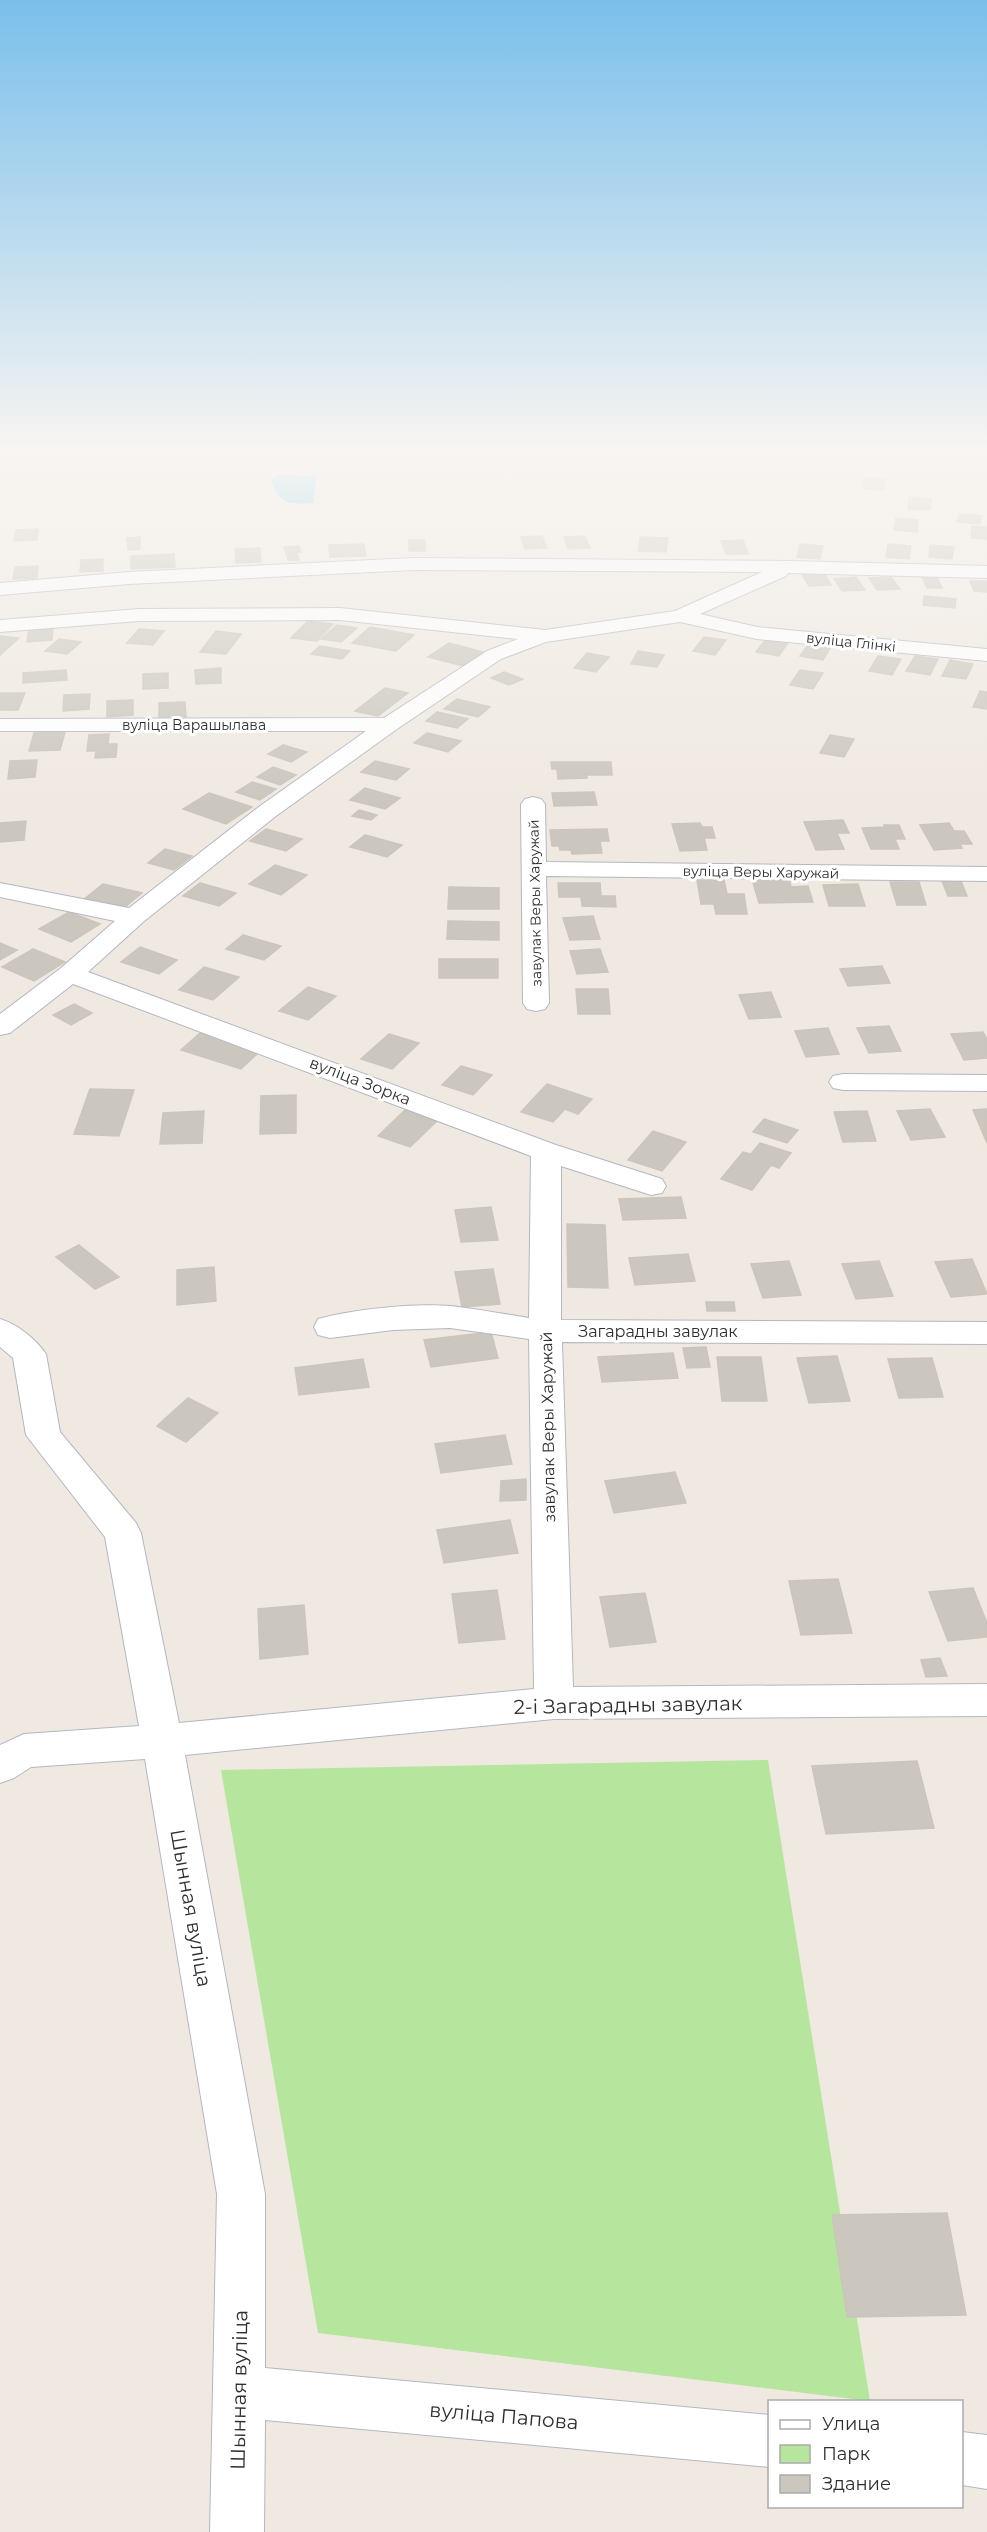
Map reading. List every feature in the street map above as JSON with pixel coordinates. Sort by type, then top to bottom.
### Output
[{"type":"street","points":[[0,590],[129,578],[308,569]]},
{"type":"street","points":[[0,1027],[70,974],[134,917],[268,811],[389,724],[494,655],[545,636],[680,616],[785,569]]},
{"type":"street","points":[[875,569],[987,572]]},
{"type":"street","points":[[0,626],[139,615],[340,614],[545,636]]},
{"type":"street","name":"вуліца Глінкі","points":[[680,616],[757,633],[987,655]]},
{"type":"street","name":"вуліца Варашылава","points":[[0,725],[389,724]]},
{"type":"street","name":"завулак Веры Харужай","points":[[533,804],[536,869],[536,1003]]},
{"type":"street","name":"вуліца Веры Харужай","points":[[536,869],[987,874]]},
{"type":"street","points":[[0,890],[134,917]]},
{"type":"street","name":"вуліца Зорка","points":[[70,974],[546,1151],[651,1186]]},
{"type":"street","points":[[843,1082],[987,1083]]},
{"type":"street","name":"завулак Веры Харужай","points":[[546,1151],[545,1331],[554,1703]]},
{"type":"street","name":"Загарадны завулак","points":[[330,1327],[393,1319],[450,1317],[545,1331],[987,1333]]},
{"type":"street","name":"Шынная вуліца","points":[[0,1330],[29,1354],[43,1435],[123,1533],[162,1741],[241,2194],[237,2532]]},
{"type":"street","name":"2-і Загарадны завулак","points":[[0,1766],[24,1751],[162,1741],[554,1703],[987,1700]]},
{"type":"street","name":"вуліца Папова","points":[[239,2392],[768,2441]]},
{"type":"street","points":[[963,2459],[987,2462]]},
{"type":"green space","points":[[768,1760],[870,2400],[318,2333],[221,1770]]},
{"type":"building","points":[[15,569],[38,569],[37,578],[13,579]]},
{"type":"building","points":[[80,569],[103,569],[103,571],[80,572]]},
{"type":"building","points":[[824,572],[831,585],[809,586],[801,573]]},
{"type":"building","points":[[856,577],[865,590],[842,591],[834,579]]},
{"type":"building","points":[[891,577],[900,589],[877,590],[869,578]]},
{"type":"building","points":[[922,577],[937,577],[942,588],[927,588]]},
{"type":"building","points":[[970,581],[987,581],[987,592],[974,591]]},
{"type":"building","points":[[924,596],[956,599],[955,608],[923,605]]},
{"type":"building","points":[[308,621],[333,624],[317,641],[291,638]]},
{"type":"building","points":[[337,625],[357,628],[341,642],[321,639]]},
{"type":"building","points":[[53,627],[52,640],[27,642],[29,628]]},
{"type":"building","points":[[370,627],[414,635],[396,651],[352,643]]},
{"type":"building","points":[[139,629],[164,631],[153,645],[127,643]]},
{"type":"building","points":[[216,631],[241,634],[226,654],[200,652]]},
{"type":"building","points":[[0,636],[19,638],[0,655]]},
{"type":"building","points":[[704,637],[726,640],[715,655],[693,651]]},
{"type":"building","points":[[767,638],[789,641],[779,656],[756,652]]},
{"type":"building","points":[[59,639],[81,642],[67,654],[45,651]]},
{"type":"building","points":[[810,642],[832,645],[823,660],[800,656]]},
{"type":"building","points":[[449,643],[483,652],[463,666],[428,657]]},
{"type":"building","points":[[320,646],[350,651],[342,659],[311,654]]},
{"type":"building","points":[[638,651],[664,655],[657,667],[631,664]]},
{"type":"building","points":[[587,653],[609,657],[596,672],[574,668]]},
{"type":"building","points":[[878,656],[901,659],[892,675],[869,671]]},
{"type":"building","points":[[915,656],[938,659],[930,675],[906,671]]},
{"type":"building","points":[[950,660],[973,664],[966,679],[942,676]]},
{"type":"building","points":[[221,668],[221,683],[196,684],[195,670]]},
{"type":"building","points":[[66,670],[67,680],[23,683],[23,673]]},
{"type":"building","points":[[800,670],[823,673],[813,689],[790,685]]},
{"type":"building","points":[[504,672],[523,679],[509,685],[491,678]]},
{"type":"building","points":[[168,673],[168,688],[143,689],[143,674]]},
{"type":"building","points":[[385,688],[408,693],[378,716],[355,711]]},
{"type":"building","points":[[980,691],[987,692],[987,709],[973,707]]},
{"type":"building","points":[[0,693],[25,693],[18,710],[0,710]]},
{"type":"building","points":[[90,694],[89,709],[63,711],[64,695]]},
{"type":"building","points":[[457,699],[490,707],[478,717],[444,709]]},
{"type":"building","points":[[133,700],[133,715],[107,717],[107,701]]},
{"type":"building","points":[[185,702],[186,717],[159,719],[159,703]]},
{"type":"building","points":[[437,712],[468,719],[457,728],[426,721]]},
{"type":"building","points":[[65,732],[60,750],[29,751],[34,733]]},
{"type":"building","points":[[427,733],[461,741],[448,752],[414,743]]},
{"type":"building","points":[[109,734],[108,744],[117,744],[116,757],[95,758],[96,751],[87,751],[89,735]]},
{"type":"building","points":[[830,735],[854,739],[844,757],[820,753]]},
{"type":"building","points":[[283,745],[307,752],[291,762],[268,754]]},
{"type":"building","points":[[37,760],[35,777],[8,779],[10,761]]},
{"type":"building","points":[[375,761],[409,769],[396,780],[361,772]]},
{"type":"building","points":[[551,762],[611,762],[612,775],[587,775],[587,778],[558,779],[557,769],[552,769]]},
{"type":"building","points":[[273,767],[296,775],[280,785],[257,777]]},
{"type":"building","points":[[252,782],[276,789],[260,800],[236,792]]},
{"type":"building","points":[[365,788],[400,798],[385,809],[350,800]]},
{"type":"building","points":[[594,792],[597,805],[554,806],[552,793]]},
{"type":"building","points":[[209,793],[252,807],[226,824],[183,809]]},
{"type":"building","points":[[359,810],[377,815],[371,820],[352,816]]},
{"type":"building","points":[[843,820],[849,833],[837,833],[844,849],[816,850],[804,822]]},
{"type":"building","points":[[26,821],[24,840],[0,842],[0,823]]},
{"type":"building","points":[[700,823],[702,827],[712,827],[715,838],[704,838],[707,850],[680,851],[672,824]]},
{"type":"building","points":[[949,823],[954,831],[964,831],[972,844],[960,844],[962,848],[934,850],[920,825]]},
{"type":"building","points":[[884,825],[899,825],[905,839],[895,839],[899,849],[871,849],[862,828],[885,827]]},
{"type":"building","points":[[266,829],[302,839],[286,851],[250,841]]},
{"type":"building","points":[[607,829],[609,841],[600,841],[602,853],[572,854],[571,850],[560,850],[559,846],[552,846],[550,830]]},
{"type":"building","points":[[365,835],[402,845],[387,857],[350,847]]},
{"type":"building","points":[[165,849],[192,856],[174,870],[148,863]]},
{"type":"building","points":[[275,865],[307,875],[281,895],[249,884]]},
{"type":"building","points":[[789,878],[791,887],[808,886],[813,902],[759,903],[752,879]]},
{"type":"building","points":[[697,880],[724,880],[727,894],[744,894],[747,914],[716,914],[714,904],[701,904]]},
{"type":"building","points":[[942,881],[961,881],[967,896],[948,896]]},
{"type":"building","points":[[890,882],[919,882],[926,905],[897,905]]},
{"type":"building","points":[[200,883],[236,893],[219,906],[183,896]]},
{"type":"building","points":[[558,883],[600,883],[601,896],[615,896],[616,907],[582,906],[581,897],[559,897]]},
{"type":"building","points":[[103,884],[142,893],[120,911],[82,901]]},
{"type":"building","points":[[858,884],[865,906],[829,906],[823,885]]},
{"type":"building","points":[[449,887],[499,888],[499,909],[448,909]]},
{"type":"building","points":[[69,912],[100,924],[71,942],[39,929]]},
{"type":"building","points":[[593,916],[600,939],[570,940],[563,918]]},
{"type":"building","points":[[448,921],[499,922],[499,940],[447,939]]},
{"type":"building","points":[[243,935],[281,946],[264,960],[226,949]]},
{"type":"building","points":[[0,943],[17,950],[0,960]]},
{"type":"building","points":[[140,947],[177,960],[159,974],[121,962]]},
{"type":"building","points":[[33,949],[65,962],[34,981],[2,967]]},
{"type":"building","points":[[600,949],[608,972],[577,974],[570,951]]},
{"type":"building","points":[[439,959],[498,959],[498,978],[439,978]]},
{"type":"building","points":[[882,966],[890,983],[848,986],[840,969]]},
{"type":"building","points":[[204,967],[239,977],[213,1000],[179,990]]},
{"type":"building","points":[[308,987],[336,996],[308,1020],[279,1011]]},
{"type":"building","points":[[576,989],[608,989],[610,1014],[578,1014]]},
{"type":"building","points":[[771,992],[781,1017],[749,1019],[739,995]]},
{"type":"building","points":[[74,1004],[92,1013],[71,1025],[53,1015]]},
{"type":"building","points":[[889,1026],[901,1051],[869,1053],[857,1028]]},
{"type":"building","points":[[828,1028],[839,1054],[806,1057],[795,1031]]},
{"type":"building","points":[[983,1032],[987,1039],[987,1058],[964,1060],[951,1034]]},
{"type":"building","points":[[200,1033],[260,1051],[241,1069],[181,1050]]},
{"type":"building","points":[[389,1034],[419,1043],[392,1069],[361,1059]]},
{"type":"building","points":[[461,1066],[492,1075],[473,1095],[442,1085]]},
{"type":"building","points":[[547,1084],[592,1099],[578,1114],[565,1109],[553,1122],[521,1112]]},
{"type":"building","points":[[90,1089],[134,1090],[119,1136],[74,1134]]},
{"type":"building","points":[[296,1095],[296,1133],[260,1134],[261,1096]]},
{"type":"building","points":[[407,1108],[439,1119],[410,1147],[378,1136]]},
{"type":"building","points":[[930,1109],[945,1137],[911,1140],[897,1111]]},
{"type":"building","points":[[987,1109],[987,1143],[973,1110]]},
{"type":"building","points":[[204,1111],[202,1143],[160,1144],[163,1113]]},
{"type":"building","points":[[867,1111],[876,1141],[843,1142],[834,1112]]},
{"type":"building","points":[[764,1119],[798,1130],[787,1143],[753,1132]]},
{"type":"building","points":[[653,1131],[686,1142],[662,1171],[628,1160]]},
{"type":"building","points":[[760,1143],[791,1153],[779,1168],[771,1165],[752,1190],[721,1179],[743,1152],[751,1154]]},
{"type":"building","points":[[681,1197],[686,1218],[623,1220],[619,1199]]},
{"type":"building","points":[[491,1207],[498,1240],[461,1242],[455,1210]]},
{"type":"building","points":[[567,1224],[605,1225],[608,1288],[568,1287]]},
{"type":"building","points":[[79,1245],[119,1277],[95,1289],[56,1257]]},
{"type":"building","points":[[688,1254],[695,1281],[635,1285],[629,1258]]},
{"type":"building","points":[[972,1259],[987,1294],[951,1297],[935,1262]]},
{"type":"building","points":[[789,1261],[801,1295],[763,1298],[751,1264]]},
{"type":"building","points":[[879,1261],[893,1296],[856,1299],[842,1264]]},
{"type":"building","points":[[214,1267],[216,1301],[177,1305],[177,1270]]},
{"type":"building","points":[[493,1269],[500,1304],[462,1307],[455,1272]]},
{"type":"building","points":[[706,1302],[734,1302],[735,1311],[707,1311]]},
{"type":"building","points":[[491,1332],[498,1358],[431,1367],[424,1340]]},
{"type":"building","points":[[706,1347],[710,1367],[687,1368],[683,1348]]},
{"type":"building","points":[[673,1353],[678,1378],[602,1382],[598,1357]]},
{"type":"building","points":[[837,1356],[850,1401],[809,1403],[797,1358]]},
{"type":"building","points":[[717,1357],[761,1357],[767,1401],[722,1401]]},
{"type":"building","points":[[932,1358],[943,1397],[899,1398],[888,1359]]},
{"type":"building","points":[[363,1359],[369,1387],[299,1395],[295,1368]]},
{"type":"building","points":[[188,1398],[218,1413],[186,1442],[157,1426]]},
{"type":"building","points":[[505,1435],[512,1464],[441,1473],[435,1444]]},
{"type":"building","points":[[675,1472],[686,1503],[614,1513],[605,1481]]},
{"type":"building","points":[[526,1479],[526,1500],[500,1501],[501,1481]]},
{"type":"building","points":[[510,1520],[518,1553],[444,1563],[437,1530]]},
{"type":"building","points":[[838,1579],[852,1633],[801,1635],[789,1581]]},
{"type":"building","points":[[973,1588],[987,1623],[987,1637],[948,1641],[929,1592]]},
{"type":"building","points":[[497,1590],[505,1639],[459,1643],[452,1594]]},
{"type":"building","points":[[645,1593],[656,1642],[610,1647],[600,1597]]},
{"type":"building","points":[[304,1605],[308,1654],[260,1659],[258,1609]]},
{"type":"building","points":[[940,1658],[947,1676],[926,1677],[921,1660]]},
{"type":"building","points":[[917,1761],[934,1828],[826,1834],[812,1766]]},
{"type":"building","points":[[947,2213],[966,2315],[847,2317],[832,2215]]}]
